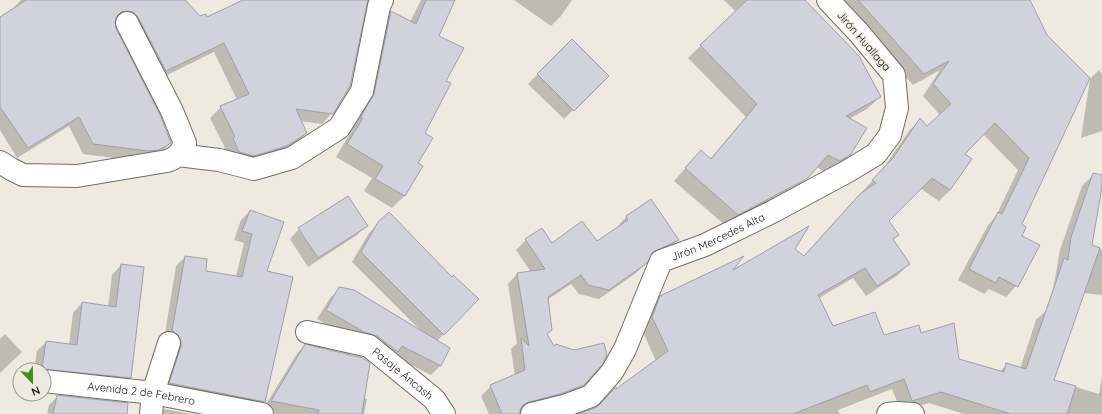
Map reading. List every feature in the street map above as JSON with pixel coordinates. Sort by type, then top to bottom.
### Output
[{"type":"street","points":[[178,155],[219,160],[254,170],[292,158],[340,128],[362,91],[379,6],[382,0]]},
{"type":"street","name":"Jirón Huallaga","points":[[828,0],[859,33],[894,75],[897,108]]},
{"type":"street","points":[[0,162],[23,175],[77,176],[167,161],[173,159],[183,150],[185,143],[172,111],[127,23]]},
{"type":"street","name":"Jirón Mercedes Alta","points":[[532,414],[564,406],[591,396],[612,372],[625,350],[661,261],[706,245],[774,211],[876,154],[890,135],[897,108]]},
{"type":"street","name":"Pasaje Áncash","points":[[307,332],[369,346],[434,399],[444,414]]},
{"type":"street","points":[[152,404],[169,343]]},
{"type":"street","name":"Avenida 2 de Febrero","points":[[52,383],[152,404],[262,414]]},
{"type":"street","points":[[888,414],[913,414]]},
{"type":"building","points":[[26,0],[185,0],[200,16],[206,14],[207,17],[243,0],[368,0],[350,86],[333,114],[296,109],[307,133],[287,146],[254,156],[239,152],[233,138],[235,137],[220,106],[249,94],[224,43],[166,71],[138,17],[133,12],[127,11],[121,12],[117,16],[115,22],[116,28],[161,117],[171,143],[159,150],[148,151],[93,144],[79,117],[28,148],[0,107],[0,17]]},
{"type":"building","points":[[426,0],[455,0],[439,36],[464,48],[446,81],[451,83],[425,133],[433,138],[418,163],[423,166],[405,196],[375,179],[383,166],[347,144],[363,118],[360,118],[374,94],[391,11],[416,24]]},
{"type":"building","points":[[747,0],[805,0],[859,56],[881,97],[846,116],[867,128],[851,154],[840,161],[828,155],[808,178],[738,215],[685,168],[701,150],[711,159],[757,104],[700,45]]},
{"type":"building","points":[[858,0],[1030,0],[1047,35],[1090,78],[1022,224],[1026,227],[1022,236],[1040,245],[1018,287],[999,277],[996,283],[969,269],[998,212],[1002,214],[1029,158],[995,123],[965,154],[972,159],[950,190],[932,178],[889,221],[899,235],[893,239],[910,264],[877,286],[865,268],[818,295],[833,326],[875,312],[884,335],[919,325],[921,333],[954,323],[959,359],[1004,372],[1006,363],[1026,369],[1064,258],[1068,260],[1071,237],[1093,173],[1102,175],[1102,187],[1092,245],[1100,248],[1054,380],[1076,386],[1067,414],[1011,414],[941,392],[912,401],[904,379],[870,392],[867,385],[793,414],[578,414],[595,408],[616,387],[616,389],[668,351],[652,317],[660,296],[744,256],[733,270],[809,226],[795,249],[804,256],[860,194],[876,183],[872,180],[893,158],[920,118],[927,126],[951,104],[933,84],[949,61],[924,74]]},
{"type":"building","points":[[572,39],[609,76],[574,111],[537,74]]},
{"type":"building","points":[[348,196],[368,226],[318,258],[298,228]]},
{"type":"building","points":[[651,199],[679,240],[653,252],[647,263],[609,290],[588,285],[581,275],[548,297],[552,330],[547,334],[554,346],[556,344],[574,350],[604,343],[607,355],[602,365],[584,385],[560,394],[529,402],[523,405],[520,410],[520,414],[502,414],[490,385],[525,370],[521,338],[529,346],[517,273],[545,269],[525,239],[542,228],[552,243],[582,221],[597,241],[628,220],[626,216]]},
{"type":"building","points":[[250,210],[284,222],[267,271],[293,277],[265,402],[169,383],[181,346],[181,341],[178,335],[172,331],[185,256],[207,259],[206,271],[242,277],[252,234],[242,231]]},
{"type":"building","points":[[389,212],[452,277],[453,275],[479,299],[444,335],[361,252],[378,222]]},
{"type":"building","points":[[121,264],[144,267],[131,378],[52,370],[52,362],[43,362],[46,341],[77,345],[82,302],[116,307]]},
{"type":"building","points":[[339,287],[354,290],[450,348],[441,366],[402,346],[398,352],[377,336],[364,332],[326,310]]},
{"type":"building","points":[[305,344],[363,358],[370,363],[362,414],[318,414],[319,410],[271,401]]},
{"type":"building","points":[[57,395],[128,403],[127,414],[53,414]]}]
